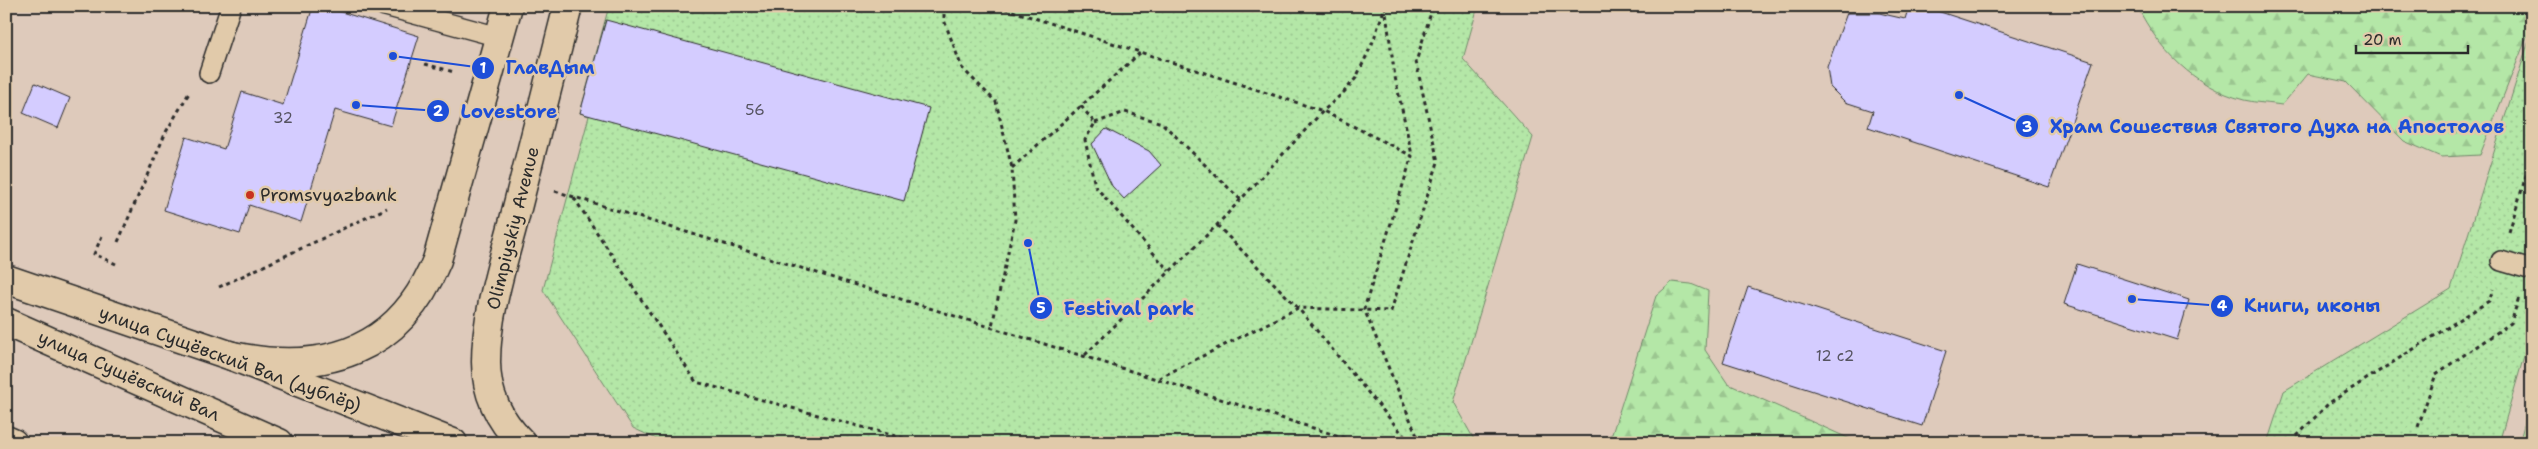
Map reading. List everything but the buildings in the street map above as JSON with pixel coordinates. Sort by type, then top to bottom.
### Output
[{"type":"main road","points":[[232,356],[260,362],[291,364],[320,360],[352,351],[377,338],[400,320],[416,303],[428,284],[437,260],[508,6]]},
{"type":"main road","name":"Olimpiyskiy Avenue","points":[[522,443],[497,412],[489,391],[486,363],[488,333],[500,276],[568,6]]},
{"type":"main road","name":"улица Сущёвский Вал (дублёр)","points":[[6,279],[232,356],[453,443]]},
{"type":"main road","name":"улица Сущёвский Вал","points":[[6,322],[279,443]]},
{"type":"main road","points":[[6,440],[13,443]]},
{"type":"lane","points":[[208,73],[231,6]]},
{"type":"lane","points":[[385,6],[499,37]]},
{"type":"lane","points":[[2501,260],[2530,269]]},
{"type":"path","points":[[944,6],[944,20],[962,68],[996,102],[1012,168],[1015,220],[992,326]]},
{"type":"path","points":[[997,6],[1323,111],[1412,156]]},
{"type":"path","points":[[1158,378],[1298,308],[1391,311],[1438,162],[1416,62],[1433,6]]},
{"type":"path","points":[[1384,8],[1395,77],[1412,156],[1364,309],[1420,443]]},
{"type":"path","points":[[1085,355],[1217,225],[1323,111],[1344,92],[1356,78],[1372,44],[1384,8]]},
{"type":"path","points":[[1012,168],[1140,53]]},
{"type":"path","points":[[425,64],[458,73]]},
{"type":"path","points":[[118,242],[166,132],[193,87],[208,73]]},
{"type":"path","points":[[1081,106],[1095,123]]},
{"type":"path","points":[[1169,272],[1095,186],[1085,140],[1095,123],[1125,112],[1162,123],[1241,200]]},
{"type":"path","points":[[2293,443],[2296,437],[2329,403],[2490,301],[2532,156]]},
{"type":"path","points":[[553,191],[1085,355],[1361,443]]},
{"type":"path","points":[[574,198],[696,382],[921,443]]},
{"type":"path","points":[[219,287],[387,208]]},
{"type":"path","points":[[1217,225],[1298,308],[1410,443]]},
{"type":"path","points":[[102,236],[94,254],[116,264]]},
{"type":"path","points":[[2418,427],[2436,374],[2511,323],[2530,269]]},
{"type":"green space","points":[[609,6],[1478,6],[1463,59],[1533,137],[1453,402],[1476,443],[665,443],[633,428],[543,290],[589,116],[580,113]]},
{"type":"green space","points":[[2137,6],[2532,6],[2532,24],[2480,155],[2441,157],[2404,141],[2346,82],[2308,74],[2282,105],[2244,100],[2209,86],[2180,65],[2167,52]]},
{"type":"green space","points":[[2532,31],[2532,328],[2499,443],[2267,443],[2284,391],[2451,289]]},
{"type":"green space","points":[[1672,282],[1691,284],[1708,291],[1705,350],[1728,384],[1859,443],[1595,443],[1612,434],[1656,296]]},
{"type":"green space","points":[[2532,397],[2532,443],[2519,443]]},
{"type":"place","name":"ГлавДым","points":[[393,56]]},
{"type":"place","name":"Храм Сошествия Святого Духа на Апостолов","points":[[1959,95]]},
{"type":"place","name":"Lovestore","points":[[356,105]]},
{"type":"place","name":"Promsvyazbank","points":[[250,195]]},
{"type":"place","name":"Festival park","points":[[1028,243]]},
{"type":"place","name":"Книги, иконы","points":[[2132,299]]}]
